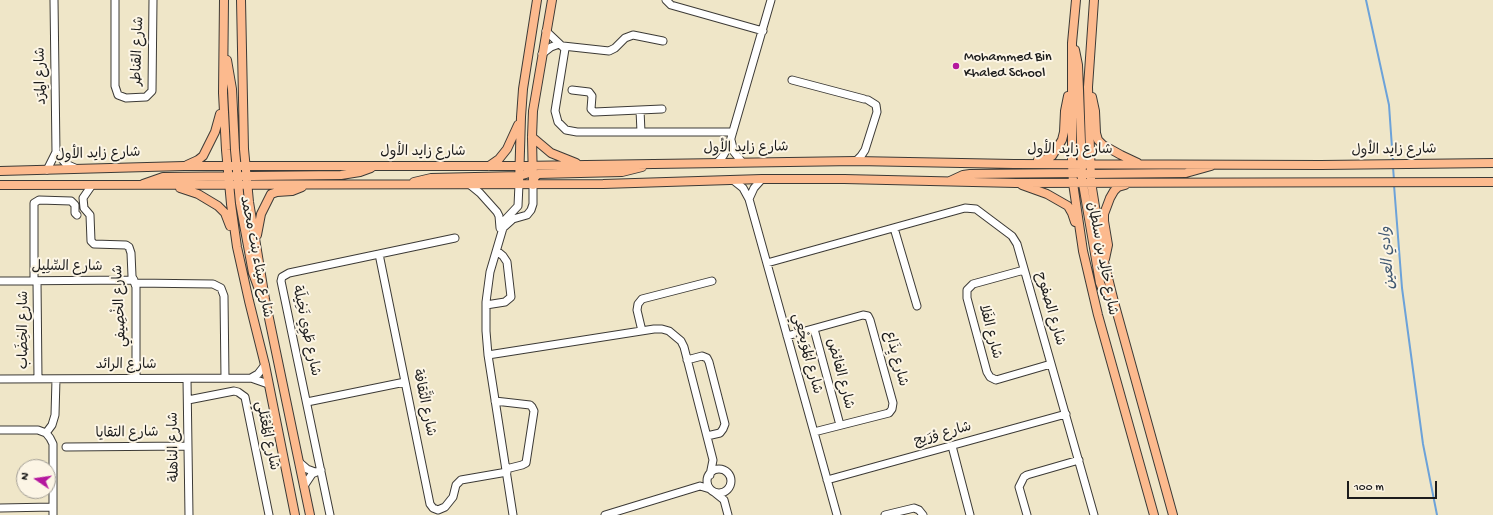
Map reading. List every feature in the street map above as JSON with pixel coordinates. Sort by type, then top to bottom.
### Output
[{"type":"main road","name":"شارع ميثاء بنت محمد","points":[[241,0],[242,114],[246,176],[243,185],[310,515]]},
{"type":"main road","points":[[519,180],[521,117],[527,60],[537,0]]},
{"type":"main road","points":[[534,185],[532,165],[533,111],[552,0]]},
{"type":"main road","name":"شارع خالِد بن سلطان","points":[[1076,0],[1072,43],[1072,164],[1083,174],[1114,302],[1172,515]]},
{"type":"main road","name":"شارع خالِد بن سلطان","points":[[1094,0],[1088,87],[1090,164],[1083,174],[1073,182],[1083,251],[1098,315],[1154,515]]},
{"type":"main road","name":"شارع ميثاء بنت محمد","points":[[224,1],[223,94],[227,166],[237,247],[265,365],[295,515]]},
{"type":"main road","points":[[1072,43],[1078,65],[1083,174],[1099,279],[1104,290],[1114,302]]},
{"type":"main road","points":[[224,51],[228,62],[232,89],[236,166],[238,176],[243,185],[251,266],[258,287],[265,299]]},
{"type":"main road","points":[[1088,87],[1094,105],[1098,140],[1103,145],[1140,164]]},
{"type":"main road","points":[[1014,164],[1046,159],[1055,153],[1064,136],[1065,111],[1071,88]]},
{"type":"main road","points":[[184,166],[201,158],[214,136],[218,124],[223,94]]},
{"type":"main road","points":[[489,166],[501,157],[507,149],[515,134],[521,117]]},
{"type":"main road","points":[[532,137],[551,153],[584,166]]},
{"type":"main road","name":"شارع زايد الأول","points":[[0,171],[184,166],[584,166],[856,161],[1072,164]]},
{"type":"main road","name":"شارع زايد الأول","points":[[1090,164],[1320,165],[1493,163]]},
{"type":"main road","points":[[949,182],[963,175],[970,174],[1186,173],[1201,170],[1216,164]]},
{"type":"main road","points":[[408,185],[431,178],[519,180],[526,174],[532,165]]},
{"type":"main road","points":[[534,185],[534,178],[538,174],[629,171],[648,165]]},
{"type":"main road","points":[[227,166],[238,176]]},
{"type":"main road","points":[[229,185],[245,166]]},
{"type":"main road","points":[[140,186],[162,177],[341,175],[360,172],[378,166]]},
{"type":"main road","points":[[1083,174],[1138,183]]},
{"type":"main road","name":"شارع زايد الأول","points":[[0,185],[408,185],[469,184],[519,180],[534,185],[762,179],[844,179],[1016,183],[1073,182]]},
{"type":"main road","points":[[1016,183],[1047,194],[1068,206],[1072,212],[1083,251]]},
{"type":"main road","points":[[1104,262],[1108,245],[1104,217],[1110,198],[1118,186],[1138,183],[1493,183]]},
{"type":"main road","points":[[174,185],[198,194],[222,210],[227,217],[237,247]]},
{"type":"main road","points":[[256,246],[259,220],[269,196],[274,192],[292,191],[306,185]]},
{"type":"street","name":"شارع المِرَد","points":[[47,170],[56,152],[54,0]]},
{"type":"street","name":"شارع القناطر","points":[[115,0],[114,86],[118,94],[126,98],[146,97],[152,91],[153,0]]},
{"type":"street","points":[[666,0],[671,5],[763,31]]},
{"type":"street","points":[[717,163],[726,153],[731,140],[732,132],[771,0]]},
{"type":"street","points":[[546,31],[561,45],[565,52],[555,111],[558,122],[571,132],[732,132]]},
{"type":"street","points":[[542,54],[548,49],[561,45],[609,51],[615,48],[625,38],[633,35],[663,41]]},
{"type":"street","points":[[792,80],[866,100],[876,105],[877,112],[866,146],[861,156],[856,161]]},
{"type":"street","points":[[572,90],[589,92],[592,96],[591,109],[594,112],[662,109]]},
{"type":"street","points":[[640,110],[641,132]]},
{"type":"street","points":[[731,140],[734,152],[742,162]]},
{"type":"street","points":[[866,146],[869,154],[877,162]]},
{"type":"street","points":[[56,152],[66,164],[76,168]]},
{"type":"street","points":[[749,199],[754,188],[762,179]]},
{"type":"street","points":[[500,229],[504,221],[518,206],[519,180]]},
{"type":"street","name":"شارع المُوَيجْعِي","points":[[733,180],[743,188],[749,199],[837,515]]},
{"type":"street","name":"شارع الخْصِيفي","points":[[68,184],[77,189],[83,198],[84,208],[90,215],[91,241],[94,244],[122,244],[129,247],[134,282],[136,378]]},
{"type":"street","points":[[469,184],[480,193],[499,216],[500,229],[497,251]]},
{"type":"street","points":[[83,198],[92,185]]},
{"type":"street","points":[[513,515],[488,355],[486,306],[489,279],[503,228],[512,219],[527,215],[531,210],[533,204],[534,185]]},
{"type":"street","name":"شارع الخِضَاب","points":[[38,379],[34,203],[38,200],[71,201],[75,205],[75,213],[77,215]]},
{"type":"street","name":"شارع الصفوح","points":[[767,263],[965,208],[976,209],[1015,239],[1094,515]]},
{"type":"street","points":[[894,228],[917,306]]},
{"type":"street","name":"شارع طَوِي نَخِيلَة","points":[[330,515],[318,471],[307,402],[282,277],[289,273],[455,238]]},
{"type":"street","points":[[486,306],[506,302],[511,297],[507,262],[497,251]]},
{"type":"street","name":"شارع الثَّقافة","points":[[379,254],[432,506],[438,510],[445,507],[453,497],[457,483],[464,479],[506,470]]},
{"type":"street","name":"شارع الفَلا","points":[[1024,270],[973,284],[967,290],[966,294],[988,375],[992,379],[999,380],[1051,364]]},
{"type":"street","name":"شارع السِّلِيل","points":[[0,281],[213,284],[221,288],[224,296],[225,378]]},
{"type":"street","points":[[642,330],[637,310],[638,304],[642,299],[712,281]]},
{"type":"street","name":"شارع يِذَاع","points":[[787,336],[863,316],[868,316],[870,320],[893,403],[892,409],[889,413],[814,432]]},
{"type":"street","points":[[488,355],[642,330],[662,328],[669,331],[681,341],[707,436],[713,460],[708,484],[712,491],[724,500]]},
{"type":"street","name":"شارع الفائض","points":[[814,329],[840,425]]},
{"type":"street","points":[[687,360],[702,356],[707,358],[709,362],[725,424],[724,429],[720,433],[707,436]]},
{"type":"street","points":[[251,378],[258,374],[265,365]]},
{"type":"street","name":"شارع الناهلة","points":[[187,378],[189,515]]},
{"type":"street","name":"شارع الرائد","points":[[0,379],[251,378],[268,384]]},
{"type":"street","points":[[46,433],[52,425],[55,415],[56,379]]},
{"type":"street","points":[[307,402],[405,382]]},
{"type":"street","name":"شارع المُعْتَلي","points":[[188,400],[234,391],[245,397],[269,515]]},
{"type":"street","points":[[495,401],[530,405],[534,411],[526,463],[522,466],[506,470]]},
{"type":"street","name":"شارع وْرَيج","points":[[827,480],[1066,414]]},
{"type":"street","points":[[0,430],[38,430],[46,433],[50,438],[53,444],[53,515]]},
{"type":"street","name":"شارع التقايا","points":[[66,447],[188,446]]},
{"type":"street","points":[[952,446],[970,515]]},
{"type":"street","points":[[713,460],[729,475],[730,478],[731,482],[724,500],[728,515]]},
{"type":"street","points":[[1027,515],[1019,487],[1024,477],[1079,460]]},
{"type":"street","points":[[300,463],[307,469],[318,471]]},
{"type":"street","points":[[605,515],[700,486],[716,470],[723,470]]},
{"type":"street","points":[[304,486],[308,478],[318,471]]},
{"type":"street","points":[[700,486],[722,493],[728,489]]},
{"type":"street","points":[[0,508],[53,507]]},
{"type":"street","points":[[886,515],[914,508],[920,510],[923,515]]},
{"type":"waterway","name":"وادي العين","points":[[1366,0],[1389,105],[1393,162]]},
{"type":"waterway","name":"وادي العين","points":[[1393,167],[1394,180]]},
{"type":"waterway","name":"وادي العين","points":[[1394,185],[1402,288],[1423,444],[1437,515]]},
{"type":"place","name":"Mohammed Bin Khaled School","points":[[956,66]]}]
